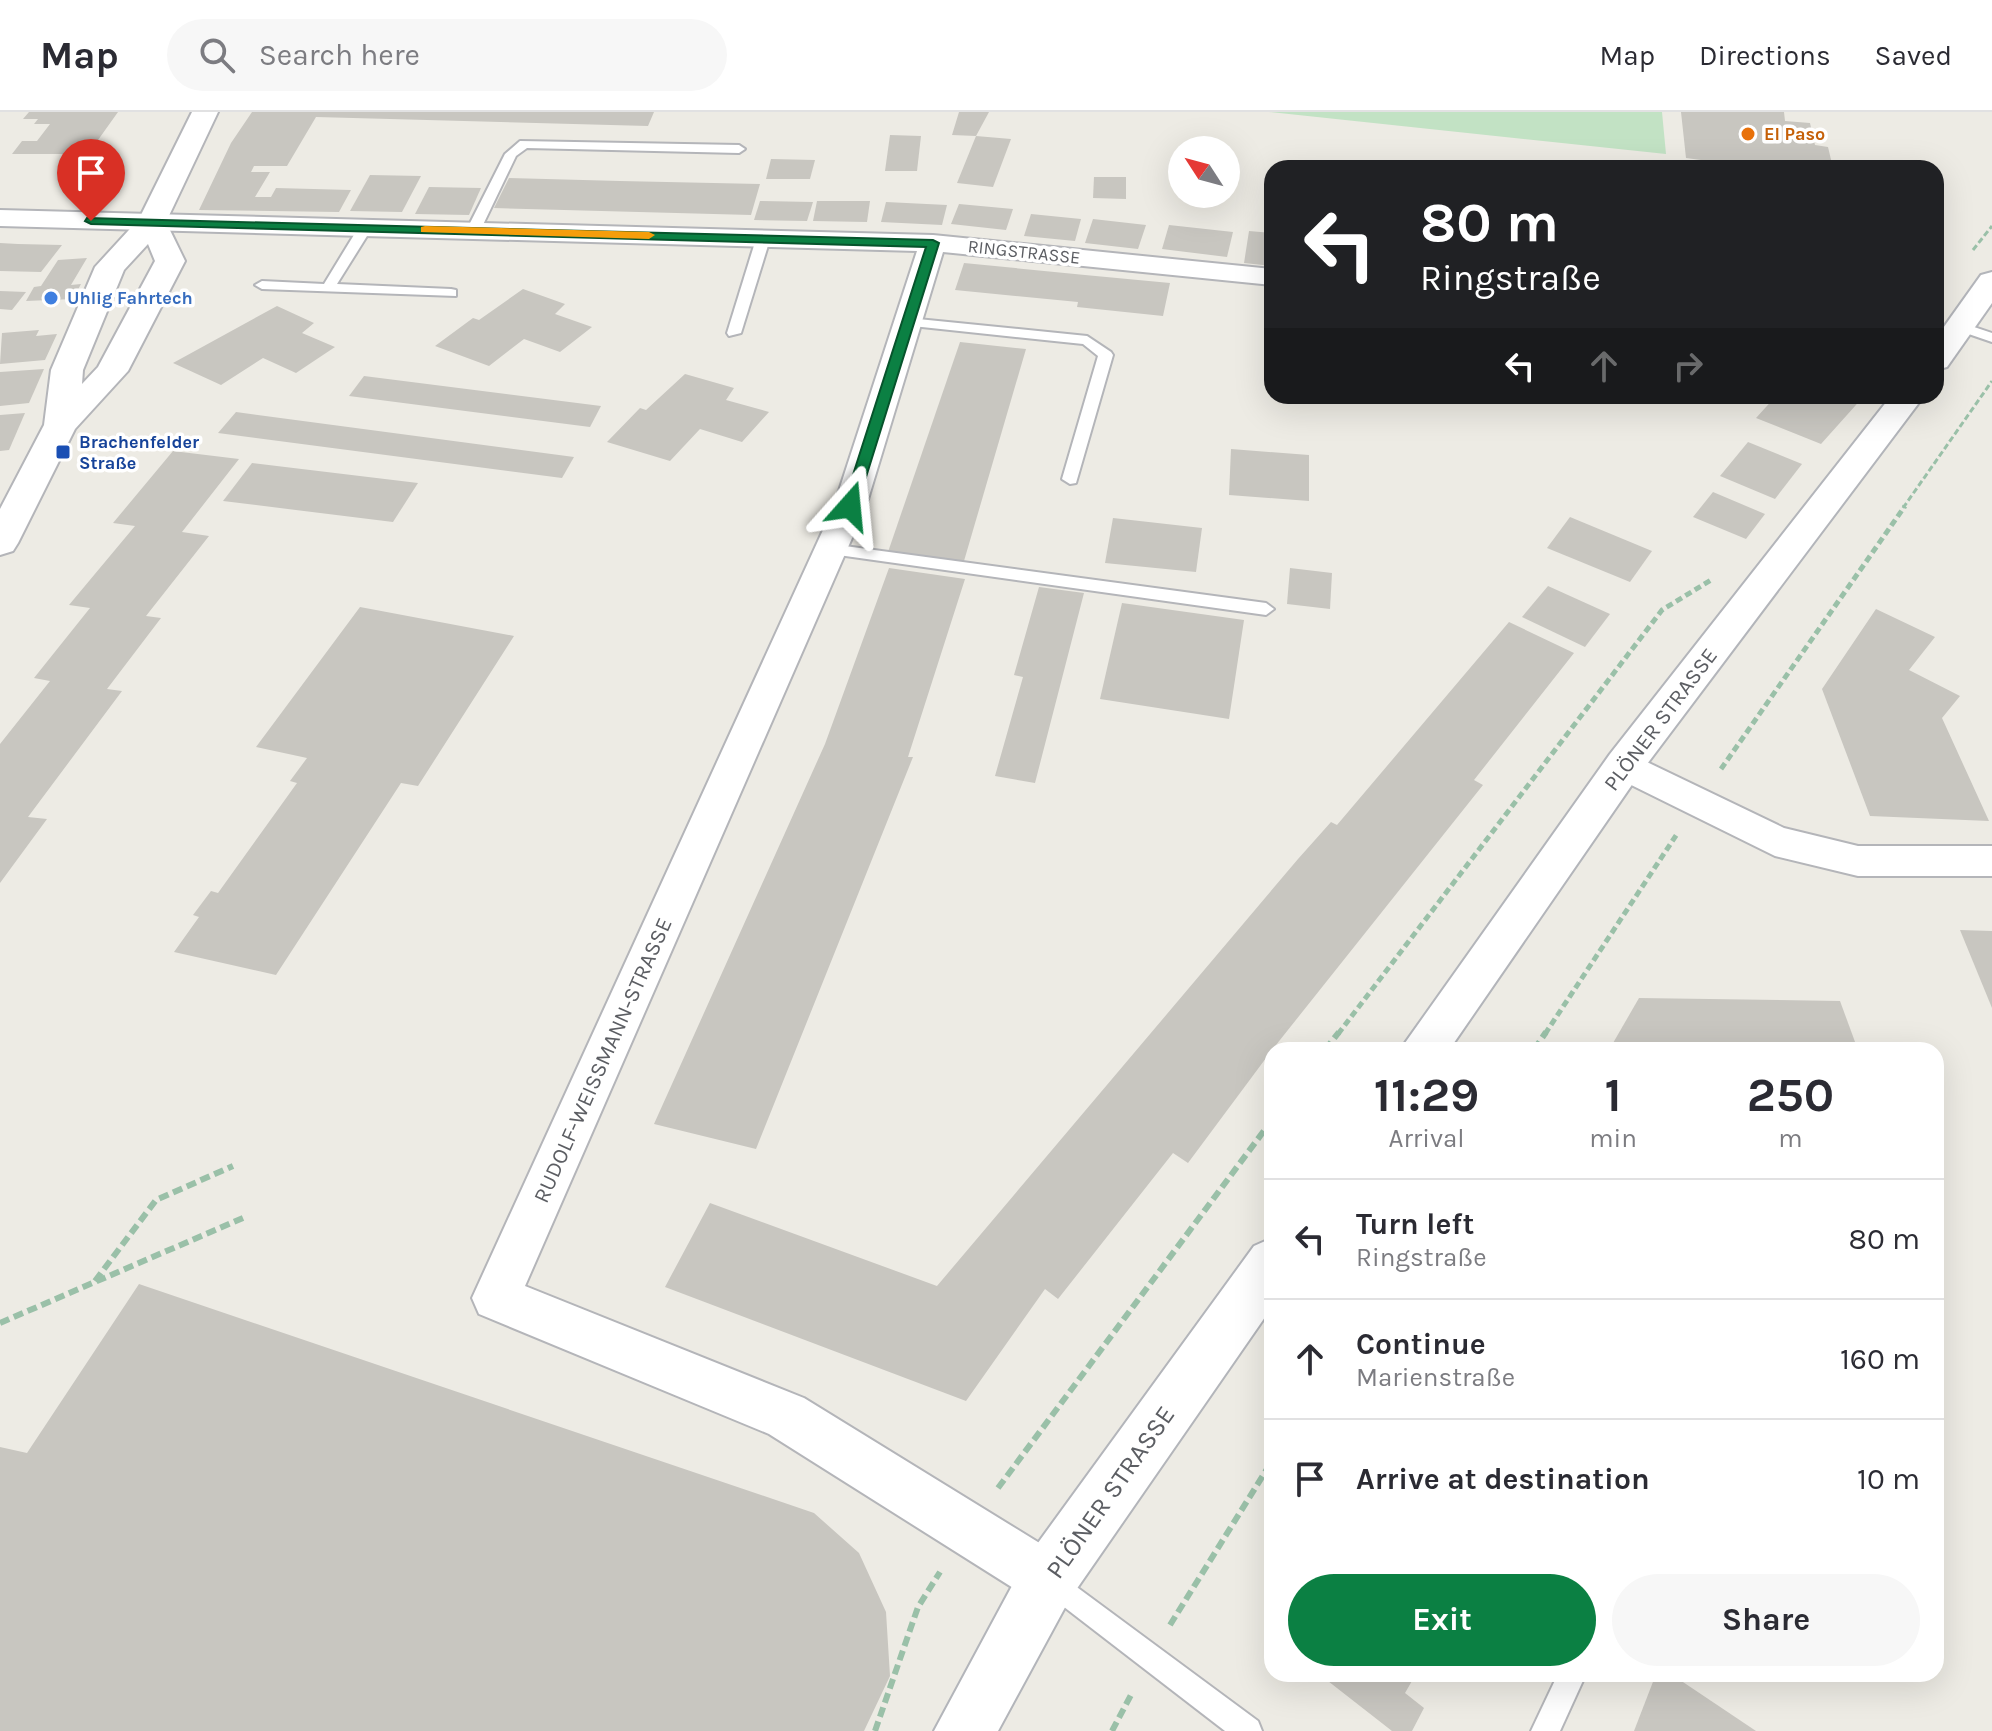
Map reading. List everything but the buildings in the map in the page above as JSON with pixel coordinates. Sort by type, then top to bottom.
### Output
[{"type":"main road","points":[[61,425],[67,370],[110,267],[152,222],[205,112]]},
{"type":"main road","points":[[0,543],[61,425],[112,371],[170,261],[152,222]]},
{"type":"main road","points":[[1946,344],[1992,281]]},
{"type":"main road","name":"PLÖNER STRASSE","points":[[1429,1042],[1624,765],[1902,404]]},
{"type":"main road","name":"PLÖNER STRASSE","points":[[965,1731],[1048,1579],[1264,1274]]},
{"type":"street","name":"RINGSTRASSE","points":[[0,218],[933,243],[1264,276]]},
{"type":"street","name":"RUDOLF-WEISSMANN-STRASSE","points":[[933,243],[850,506],[496,1298],[786,1416],[1048,1579]]},
{"type":"street","points":[[1624,765],[1775,841],[1858,861],[1992,861]]},
{"type":"lane","points":[[473,231],[511,154],[524,144],[739,149]]},
{"type":"lane","points":[[328,288],[365,228]]},
{"type":"lane","points":[[734,333],[763,239]]},
{"type":"lane","points":[[262,285],[451,293]]},
{"type":"lane","points":[[908,322],[1087,340],[1106,355],[1070,479]]},
{"type":"lane","points":[[1946,344],[1992,338]]},
{"type":"lane","points":[[830,549],[1266,609]]},
{"type":"lane","points":[[1048,1579],[1248,1731]]},
{"type":"lane","points":[[1545,1731],[1568,1682]]},
{"type":"path","points":[[1539,1042],[1698,802],[1992,381]]},
{"type":"path","points":[[1331,1042],[1662,610],[1715,577]]},
{"type":"path","points":[[875,1731],[918,1607],[968,1529],[1264,1131]]},
{"type":"path","points":[[95,1282],[156,1200],[233,1166]]},
{"type":"path","points":[[0,1323],[243,1218]]},
{"type":"path","points":[[1112,1731],[1150,1657],[1264,1474]]},
{"type":"green space","points":[[1269,112],[1662,112],[1666,154]]},
{"type":"slow traffic","points":[[425,230],[649,235]]},
{"type":"place","name":"El Paso","points":[[1748,134]]},
{"type":"place","name":"Uhlig Fahrtech","points":[[51,298]]},
{"type":"place","name":"Brachenfelder Straße","points":[[63,452]]},
{"type":"route","points":[[91,221],[933,243],[850,506]]}]
